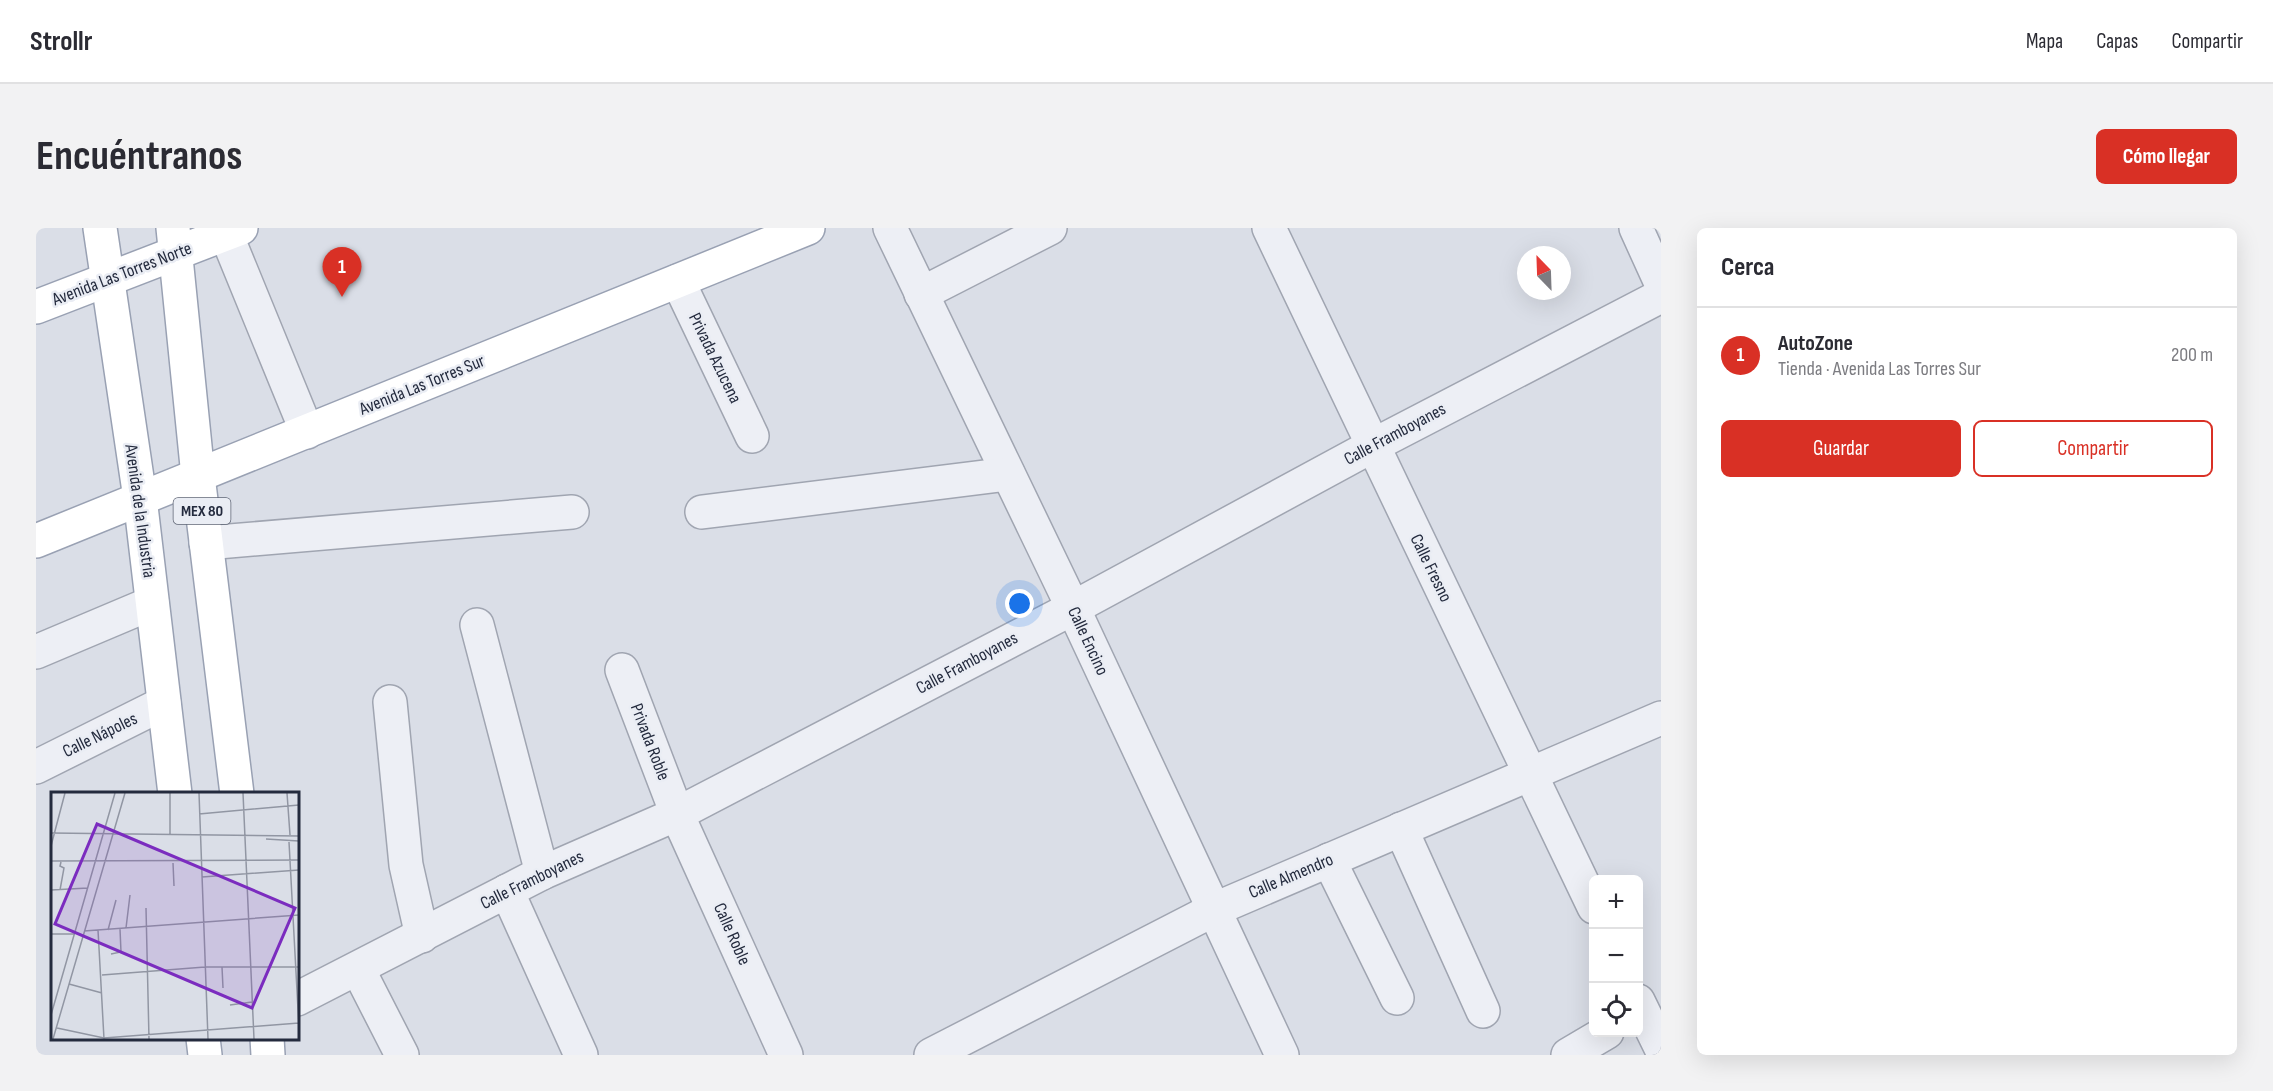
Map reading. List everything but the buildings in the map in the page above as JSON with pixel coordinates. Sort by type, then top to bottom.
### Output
[{"type":"main road","name":"Avenida de la Industria","points":[[100,228],[140,498],[175,792]]},
{"type":"main road","name":"Avenida Las Torres Sur","points":[[36,541],[808,228]]},
{"type":"main road","name":"Avenida Las Torres Norte","points":[[36,307],[106,278],[175,241],[233,231]]},
{"type":"main road","name":"MEX 80","points":[[175,241],[198,476],[237,792]]},
{"type":"main road","points":[[203,1040],[205,1055]]},
{"type":"main road","points":[[267,1040],[268,1055]]},
{"type":"street","name":"Calle Encino","points":[[890,228],[1073,608],[1282,1055]]},
{"type":"street","points":[[921,294],[1050,228]]},
{"type":"street","name":"Calle Fresno","points":[[1269,228],[1589,898]]},
{"type":"street","points":[[1636,228],[1661,283]]},
{"type":"street","points":[[233,231],[307,432]]},
{"type":"street","name":"Privada Azucena","points":[[678,281],[752,436]]},
{"type":"street","name":"Calle Framboyanes","points":[[298,999],[542,873],[677,814],[1073,608],[1372,446],[1661,296]]},
{"type":"street","points":[[702,512],[1008,474]]},
{"type":"street","points":[[206,543],[572,512]]},
{"type":"street","points":[[36,652],[152,603]]},
{"type":"street","points":[[477,625],[542,873]]},
{"type":"street","name":"Privada Roble","points":[[622,670],[677,814]]},
{"type":"street","points":[[390,702],[406,865],[422,936]]},
{"type":"street","name":"Calle Nápoles","points":[[36,767],[164,703]]},
{"type":"street","name":"Calle Almendro","points":[[931,1055],[1213,910],[1661,718]]},
{"type":"street","name":"Calle Roble","points":[[677,814],[786,1055]]},
{"type":"street","points":[[1401,829],[1483,1011]]},
{"type":"street","points":[[1329,860],[1397,998]]},
{"type":"street","points":[[507,891],[581,1055]]},
{"type":"street","points":[[358,969],[402,1055]]},
{"type":"street","points":[[1643,1015],[1661,1048]]},
{"type":"street","points":[[1568,1055],[1599,1037]]},
{"type":"place","name":"AutoZone","points":[[342,297]]}]
